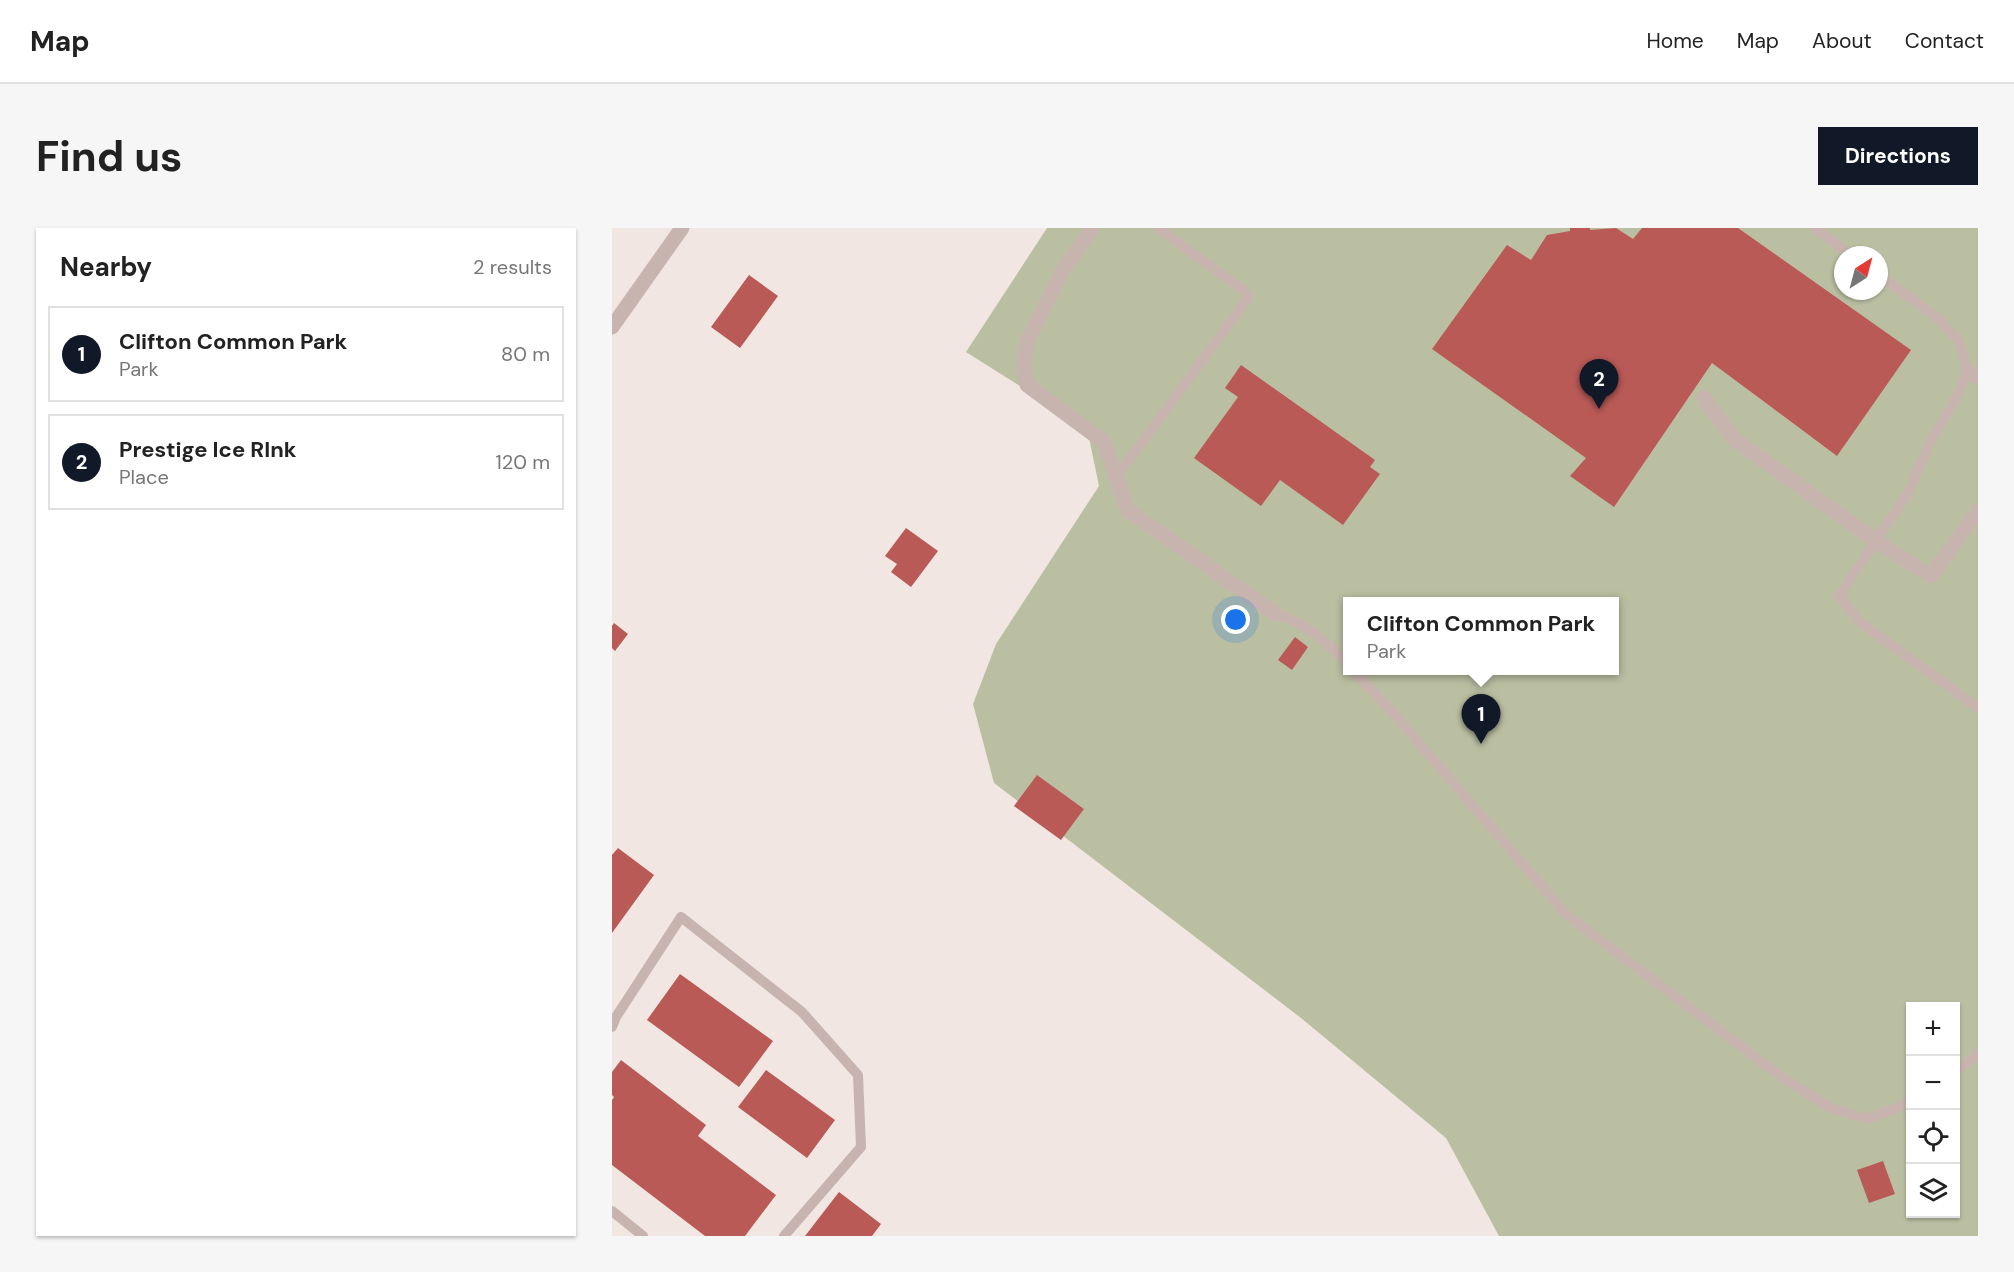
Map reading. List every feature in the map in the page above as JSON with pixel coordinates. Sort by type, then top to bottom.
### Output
[{"type":"street","points":[[612,327],[682,228]]},
{"type":"street","points":[[1093,228],[1063,270],[1027,342],[1024,364],[1027,385],[1104,442],[1128,510],[1276,614]]},
{"type":"street","points":[[1704,398],[1734,439],[1876,541],[1931,576],[1978,512]]},
{"type":"lane","points":[[1116,475],[1131,459],[1248,298],[1245,291],[1158,228]]},
{"type":"lane","points":[[1815,228],[1839,246]]},
{"type":"lane","points":[[1888,282],[1939,319],[1959,341],[1973,375],[1931,440],[1908,493],[1839,596],[1860,622],[1978,708]]},
{"type":"lane","points":[[1276,614],[1299,622],[1322,637],[1343,660]]},
{"type":"lane","points":[[1358,675],[1396,716],[1566,914],[1783,1078],[1831,1108],[1867,1119],[1906,1103]]},
{"type":"lane","points":[[613,1019],[681,917],[802,1012],[858,1075],[861,1148],[784,1236]]},
{"type":"lane","points":[[1960,1067],[1978,1053]]},
{"type":"lane","points":[[612,1211],[643,1236]]},
{"type":"green space","points":[[1047,228],[1978,228],[1978,1236],[1499,1236],[1446,1138],[1301,1018],[994,783],[973,704],[996,644],[1099,486],[1087,428],[966,352]]},
{"type":"building","points":[[1570,228],[1590,228],[1590,230],[1616,228],[1633,239],[1642,228],[1738,228],[1834,296],[1834,300],[1840,300],[1911,350],[1837,456],[1712,363],[1614,507],[1570,476],[1586,458],[1432,349],[1507,245],[1531,260],[1547,235],[1570,231]]},
{"type":"building","points":[[749,275],[778,296],[740,348],[711,327]]},
{"type":"building","points":[[1241,365],[1375,460],[1370,467],[1380,474],[1343,525],[1280,480],[1261,506],[1194,458],[1238,397],[1225,388]]},
{"type":"building","points":[[906,528],[938,551],[911,587],[891,572],[897,564],[885,556]]},
{"type":"building","points":[[614,623],[628,634],[615,651],[612,648]]},
{"type":"building","points":[[1295,637],[1308,647],[1292,670],[1278,660]]},
{"type":"building","points":[[1037,775],[1084,809],[1061,840],[1014,806]]},
{"type":"building","points":[[618,848],[654,875],[612,933],[612,855]]},
{"type":"building","points":[[680,974],[773,1041],[739,1087],[647,1020]]},
{"type":"building","points":[[621,1060],[706,1125],[698,1136],[776,1195],[745,1236],[705,1236],[612,1165],[612,1100],[614,1097],[612,1095],[612,1072]]},
{"type":"building","points":[[766,1070],[835,1120],[807,1158],[738,1107]]},
{"type":"building","points":[[1883,1161],[1895,1194],[1869,1203],[1857,1170]]},
{"type":"building","points":[[839,1192],[881,1224],[872,1236],[805,1236]]},
{"type":"place","name":"Prestige Ice RInk","points":[[1599,409]]},
{"type":"place","name":"Clifton Common Park","points":[[1481,744]]}]
